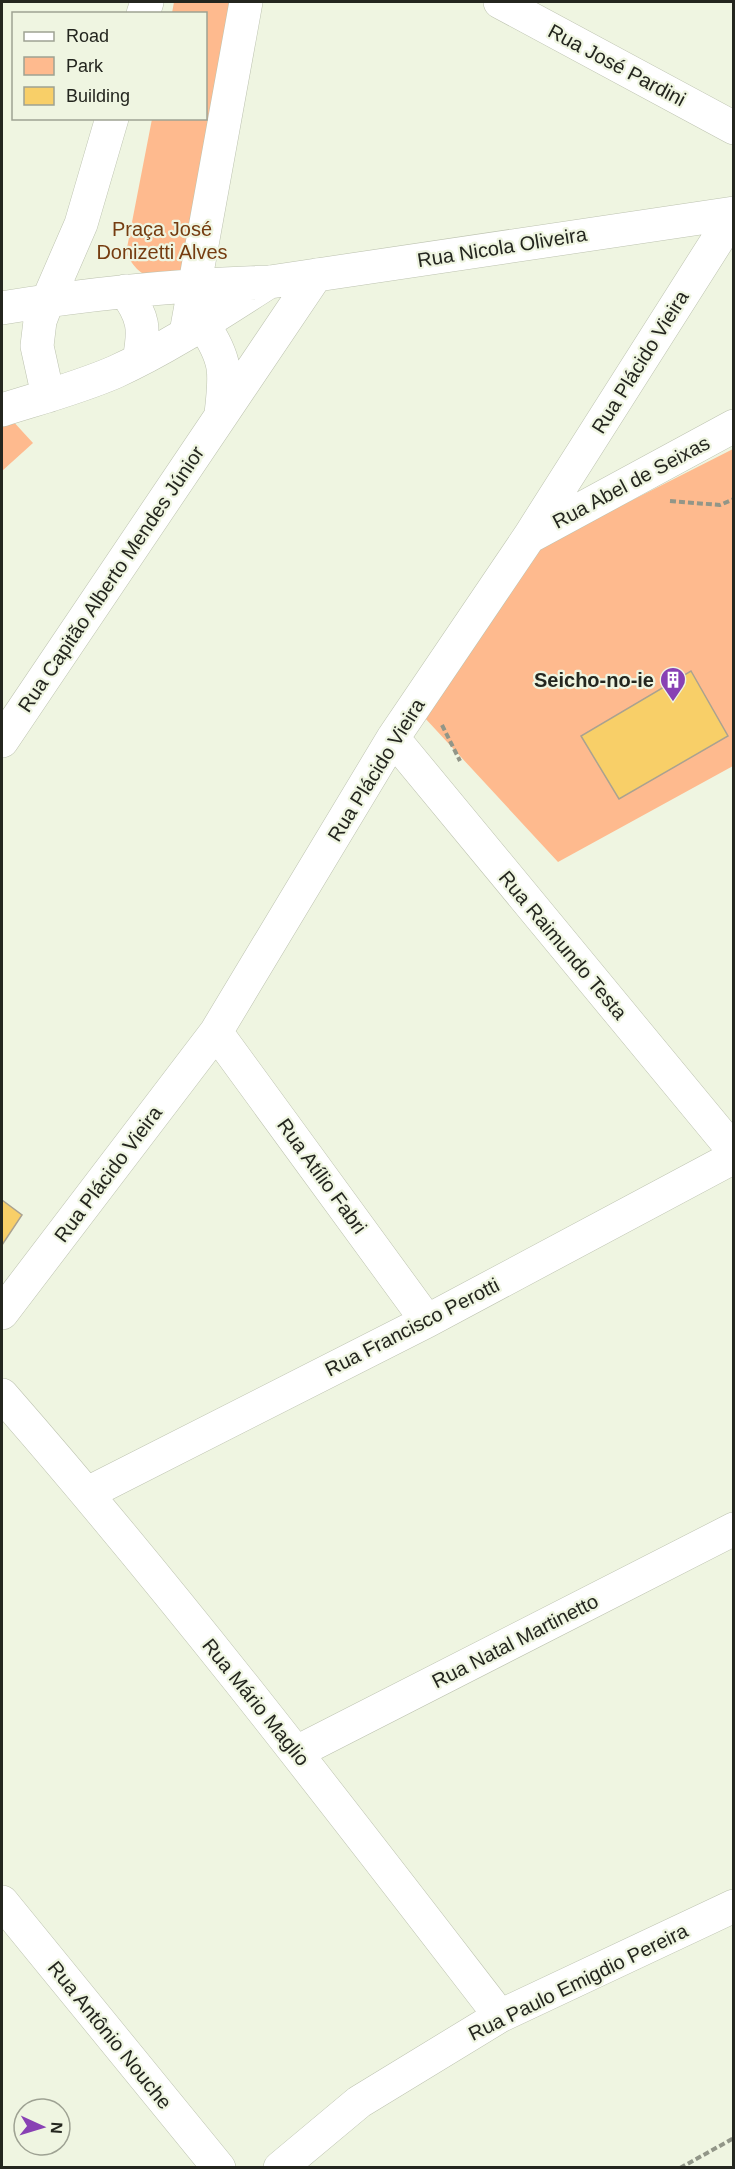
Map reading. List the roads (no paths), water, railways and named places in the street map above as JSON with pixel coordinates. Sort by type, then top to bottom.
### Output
[{"type":"street","points":[[194,328],[196,284],[246,2]]},
{"type":"street","name":"Rua José Pardini","points":[[500,2],[734,128]]},
{"type":"street","points":[[48,396],[37,346],[40,321],[81,224],[111,120]]},
{"type":"street","name":"Rua Nicola Oliveira","points":[[2,308],[48,300],[196,284],[270,282],[734,213]]},
{"type":"street","name":"Rua Plácido Vieira","points":[[2,1313],[216,1032],[393,738],[529,537],[734,213]]},
{"type":"street","name":"Rua Capitão Alberto Mendes Júnior","points":[[2,741],[316,275]]},
{"type":"street","name":"Rua Nicola Oliveira","points":[[2,410],[48,396],[139,360],[270,282]]},
{"type":"street","points":[[125,291],[135,305],[142,322],[143,337],[139,360]]},
{"type":"street","name":"Rua Capitão Alberto Mendes Júnior","points":[[194,328],[216,343],[224,364],[225,384],[221,416]]},
{"type":"street","name":"Rua Abel de Seixas","points":[[529,537],[734,426]]},
{"type":"street","name":"Rua Raimundo Testa","points":[[393,738],[734,1151]]},
{"type":"street","name":"Rua Atílio Fabri","points":[[216,1032],[427,1321]]},
{"type":"street","name":"Rua Francisco Perotti","points":[[88,1493],[427,1321],[734,1157]]},
{"type":"street","name":"Rua Mário Maglio","points":[[2,1395],[88,1493],[297,1752],[500,2016]]},
{"type":"street","name":"Rua Natal Martinetto","points":[[297,1752],[734,1529]]},
{"type":"street","name":"Rua Antônio Nouche","points":[[2,1902],[219,2168]]},
{"type":"street","name":"Rua Paulo Emigdio Pereira","points":[[280,2168],[359,2102],[500,2016],[734,1906]]},
{"type":"place","name":"Seicho-no-ie","points":[[673,703]]},
{"type":"park label","name":"Praça José Donizetti Alves","points":[[162,240]]}]
